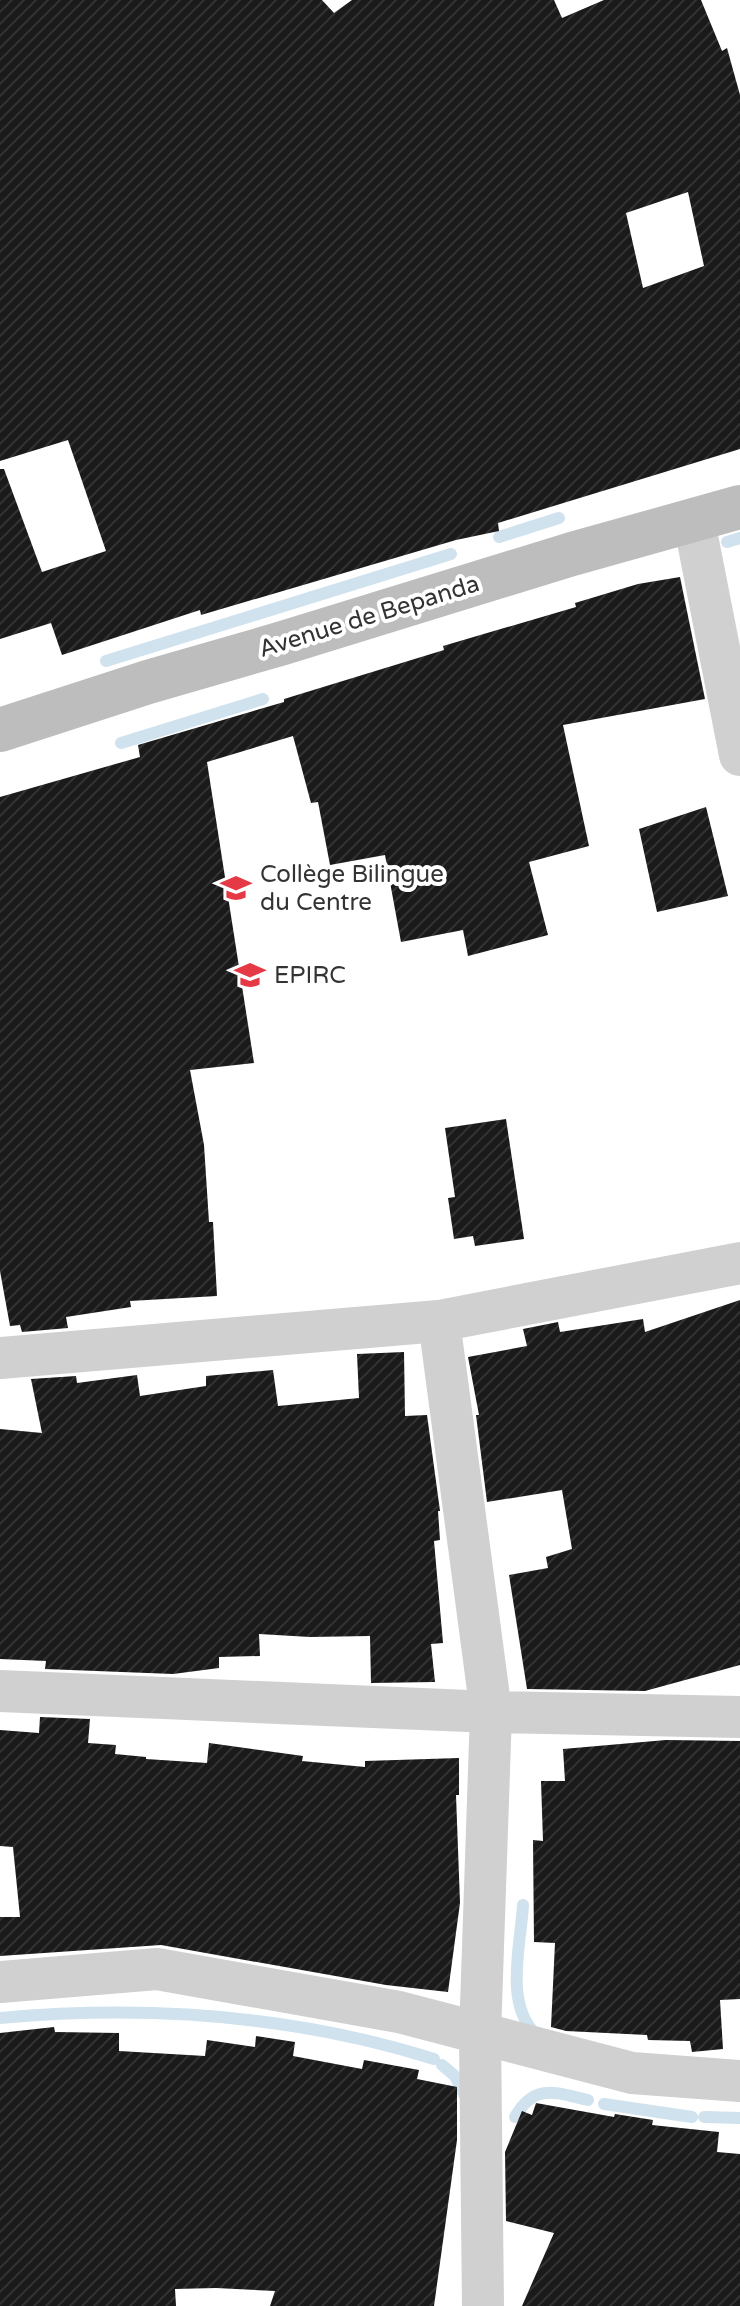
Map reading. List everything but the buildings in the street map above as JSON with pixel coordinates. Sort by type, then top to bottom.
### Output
[{"type":"main road","name":"Avenue de Bepanda","points":[[0,730],[572,554],[740,507]]},
{"type":"street","points":[[694,521],[740,755]]},
{"type":"street","points":[[0,1358],[439,1321],[740,1263]]},
{"type":"street","points":[[439,1321],[491,1712],[480,2035],[483,2306]]},
{"type":"street","points":[[0,1691],[491,1712],[740,1717]]},
{"type":"street","points":[[0,1982],[157,1969],[399,2012],[632,2073],[740,2081]]},
{"type":"waterway","points":[[499,537],[559,518]]},
{"type":"waterway","points":[[727,542],[740,538]]},
{"type":"waterway","points":[[106,661],[451,554]]},
{"type":"waterway","points":[[121,743],[263,699]]},
{"type":"waterway","points":[[523,1905],[517,1992],[527,2024],[538,2036]]},
{"type":"waterway","points":[[0,2018],[109,2013],[219,2017],[328,2032],[434,2059]]},
{"type":"waterway","points":[[442,2065],[455,2076],[465,2096]]},
{"type":"waterway","points":[[515,2117],[538,2094],[556,2093],[588,2100]]},
{"type":"waterway","points":[[604,2104],[692,2117]]},
{"type":"waterway","points":[[704,2117],[740,2118]]},
{"type":"place","name":"Collège Bilingue du Centre","points":[[236,888]]},
{"type":"place","name":"EPIRC","points":[[250,975]]}]
